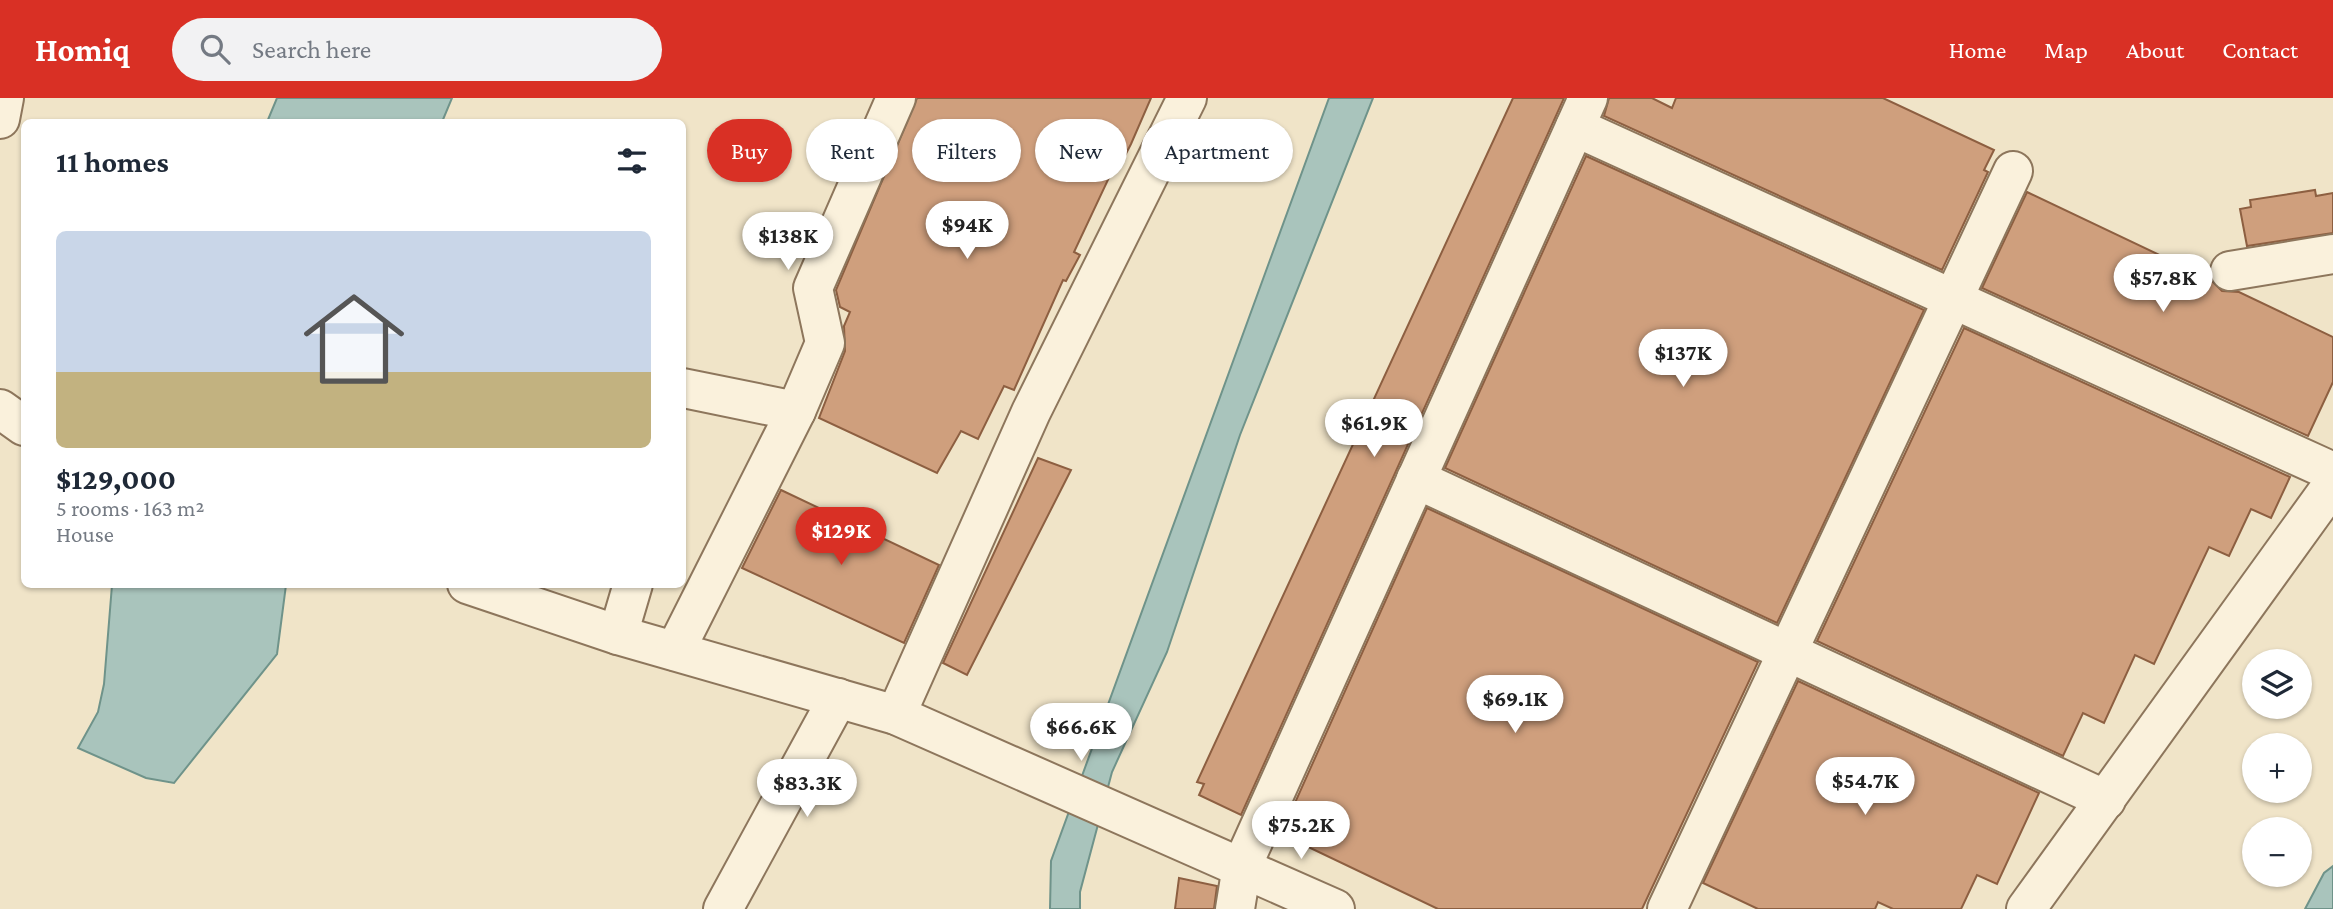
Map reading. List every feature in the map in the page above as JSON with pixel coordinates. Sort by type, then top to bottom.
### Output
[{"type":"street","points":[[0,119],[4,98]]},
{"type":"street","points":[[675,652],[796,411],[825,343],[813,288],[896,98]]},
{"type":"street","points":[[896,715],[1031,412],[1187,98]]},
{"type":"street","points":[[1235,909],[1242,866],[1581,112],[1953,299],[2333,472]]},
{"type":"street","points":[[1667,909],[2013,171]]},
{"type":"street","points":[[2230,271],[2333,254]]},
{"type":"street","points":[[686,388],[796,411]]},
{"type":"street","points":[[0,409],[21,424]]},
{"type":"street","points":[[1416,479],[2106,800]]},
{"type":"street","points":[[2026,909],[2333,484]]},
{"type":"street","points":[[479,588],[618,635],[896,715],[1335,909]]},
{"type":"street","points":[[618,635],[632,588]]},
{"type":"street","points":[[723,909],[838,698]]},
{"type":"water","points":[[277,98],[452,98],[443,119],[268,119]]},
{"type":"water","points":[[1329,98],[1373,98],[1240,435],[1167,652],[1112,772],[1080,892],[1080,909],[1050,909],[1051,861]]},
{"type":"water","points":[[112,588],[286,588],[277,654],[174,783],[146,778],[78,748],[98,712],[104,684]]},
{"type":"water","points":[[2333,866],[2333,909],[2305,909],[2324,873]]},
{"type":"building","points":[[917,98],[1151,98],[1127,152],[1127,119],[1035,119],[1035,182],[1107,182],[1074,252],[1080,255],[1066,281],[1063,280],[1014,390],[1004,386],[978,439],[961,431],[937,473],[819,418],[845,351],[844,326],[850,312],[840,307],[836,290],[882,182],[898,182],[898,143]]},
{"type":"building","points":[[1513,98],[1564,98],[1241,815],[1199,795],[1204,784],[1197,782]]},
{"type":"building","points":[[1609,98],[1652,98],[1672,108],[1676,98],[1883,98],[1994,150],[1984,170],[1988,172],[1942,270],[1604,116]]},
{"type":"building","points":[[1586,156],[1924,310],[1777,623],[1445,468]]},
{"type":"building","points":[[2315,190],[2316,196],[2333,193],[2333,233],[2247,246],[2240,209],[2251,207],[2250,200]]},
{"type":"building","points":[[2027,192],[2210,279],[2222,291],[2239,292],[2333,337],[2333,382],[2308,436],[1982,288]]},
{"type":"building","points":[[1964,328],[2290,477],[2271,518],[2251,509],[2229,556],[2209,547],[2154,664],[2135,655],[2104,723],[2083,713],[2063,756],[1817,641]]},
{"type":"building","points":[[1038,458],[1071,470],[967,675],[943,663]]},
{"type":"building","points":[[781,490],[939,565],[904,643],[742,568]]},
{"type":"building","points":[[1427,508],[1758,662],[1642,909],[1438,909],[1281,834]]},
{"type":"building","points":[[1798,681],[2039,793],[1997,884],[1977,875],[1961,909],[1893,909],[1878,902],[1875,909],[1758,909],[1703,883]]},
{"type":"building","points":[[1179,878],[1217,886],[1214,909],[1175,909]]}]
